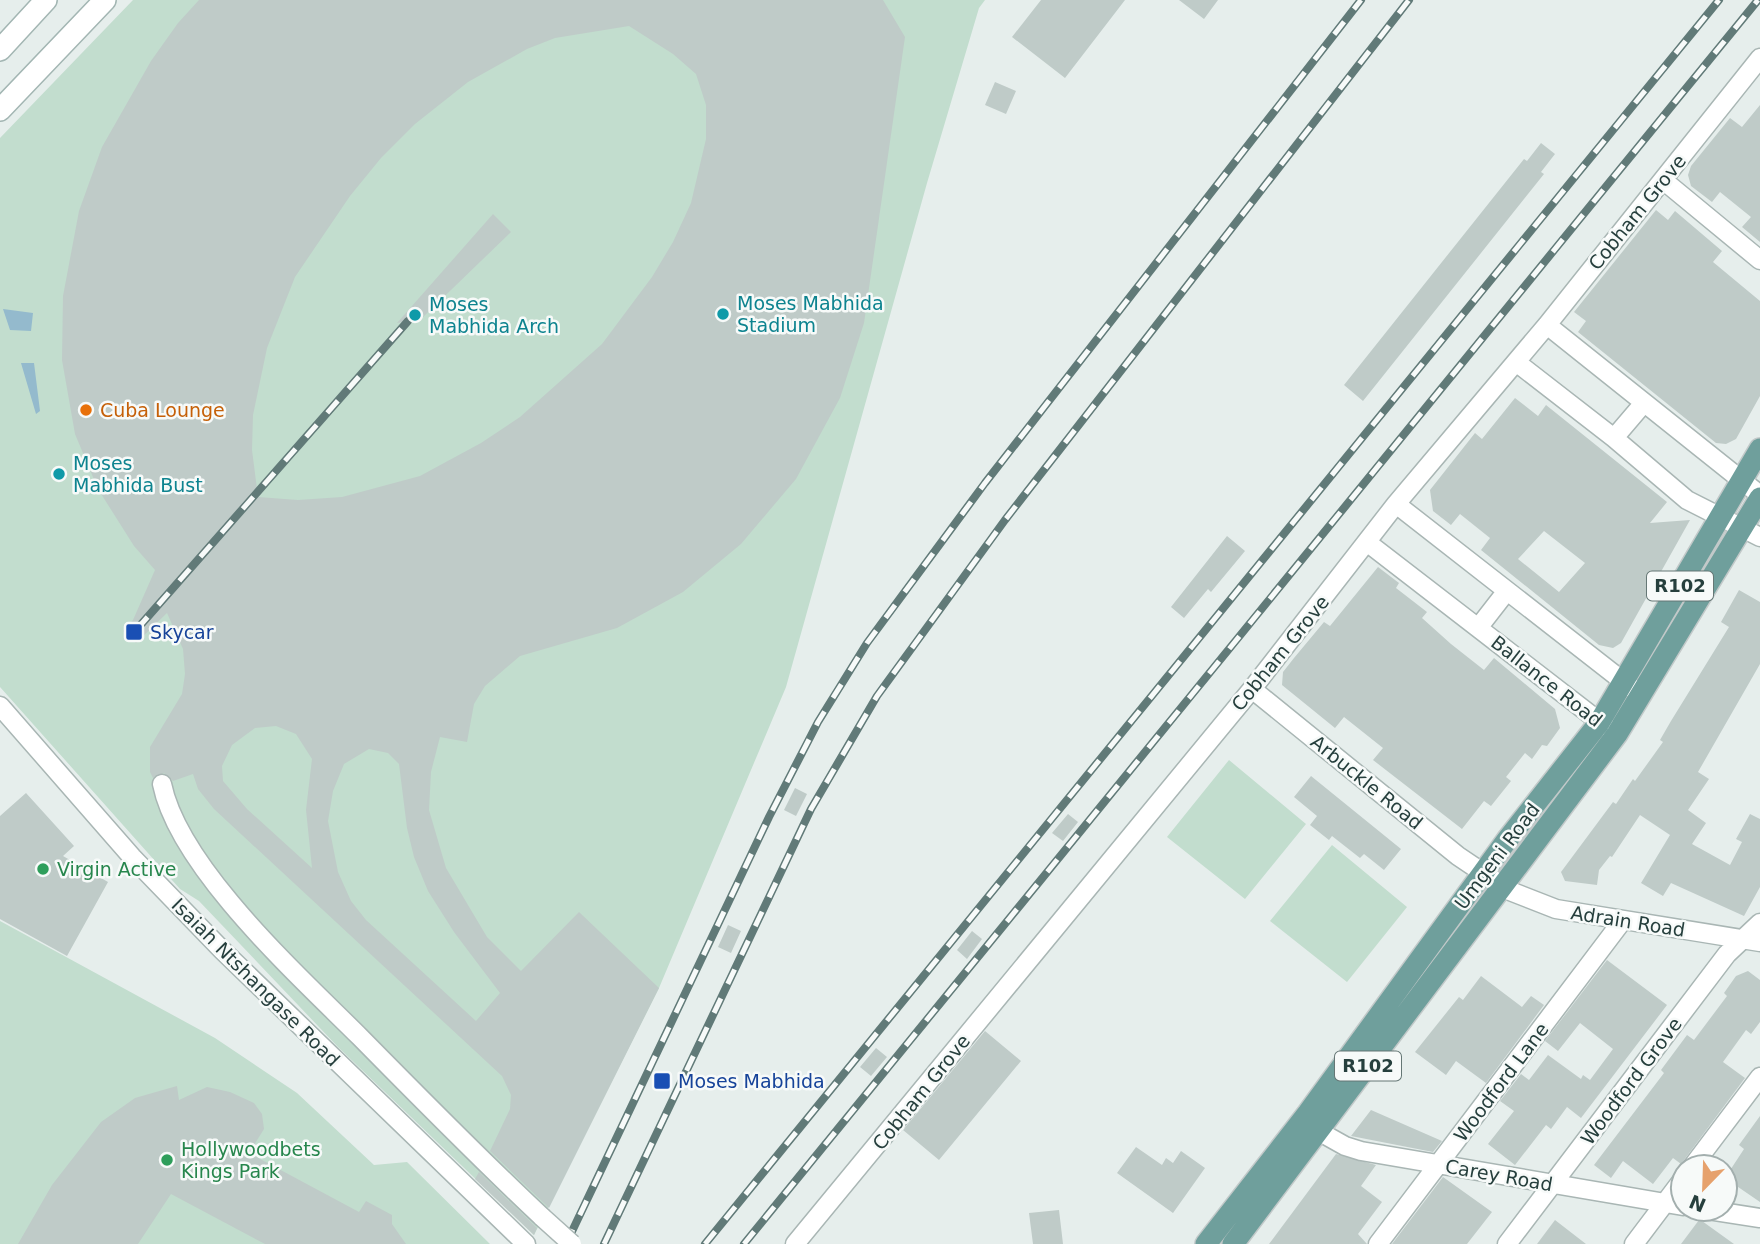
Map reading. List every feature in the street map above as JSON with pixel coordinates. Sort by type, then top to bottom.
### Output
[{"type":"main road","points":[[0,50],[46,0]]},
{"type":"main road","points":[[0,110],[105,0]]},
{"type":"main road","name":"Umgeni Road","points":[[1634,689],[1719,516],[1760,449]]},
{"type":"main road","name":"Umgeni Road","points":[[1206,1244],[1608,729],[1634,689],[1751,532],[1760,497]]},
{"type":"main road","name":"Umgeni Road","points":[[1233,1244],[1320,1132],[1492,880]]},
{"type":"street","name":"Cobham Grove","points":[[795,1244],[1252,689],[1396,504],[1516,362],[1760,58]]},
{"type":"street","points":[[1662,180],[1760,260]]},
{"type":"street","points":[[1546,325],[1760,497]]},
{"type":"street","points":[[1516,362],[1614,438],[1687,500],[1751,532]]},
{"type":"street","points":[[1614,438],[1643,404]]},
{"type":"street","points":[[1396,504],[1634,689]]},
{"type":"street","name":"Ballance Road","points":[[1368,543],[1608,729]]},
{"type":"street","name":"Ballance Road","points":[[1478,628],[1506,592]]},
{"type":"street","name":"Arbuckle Road","points":[[1252,689],[1492,880]]},
{"type":"street","name":"Isaiah Ntshangase Road","points":[[0,706],[132,857],[222,950],[520,1239]]},
{"type":"street","points":[[162,784],[169,806],[189,845],[239,910],[291,968],[482,1160],[572,1244]]},
{"type":"street","name":"Adrain Road","points":[[1492,880],[1527,900],[1556,909],[1752,941]]},
{"type":"street","name":"Woodford Lane","points":[[1378,1244],[1623,920]]},
{"type":"street","name":"Woodford Grove","points":[[1507,1244],[1727,954],[1752,941],[1760,923]]},
{"type":"street","points":[[1703,1153],[1760,1077]]},
{"type":"street","name":"Carey Road","points":[[1320,1132],[1345,1146],[1669,1204]]},
{"type":"street","points":[[1634,1244],[1669,1198]]},
{"type":"street","points":[[1739,1215],[1760,1218]]},
{"type":"green space","points":[[133,0],[985,0],[979,8],[927,183],[786,687],[659,988],[534,1235],[338,1047],[199,901],[180,889],[0,687],[0,138]]},
{"type":"green space","points":[[1229,760],[1306,824],[1245,899],[1167,837]]},
{"type":"green space","points":[[1332,845],[1407,907],[1347,982],[1270,921]]},
{"type":"green space","points":[[0,921],[215,1038],[297,1093],[374,1165],[407,1162],[490,1244],[0,1244]]},
{"type":"water","points":[[3,309],[33,313],[31,331],[10,330]]},
{"type":"water","points":[[21,363],[34,363],[40,411],[36,414]]},
{"type":"building","points":[[199,0],[883,0],[905,37],[864,323],[840,398],[796,479],[741,544],[683,592],[617,628],[520,656],[485,686],[474,704],[467,742],[440,737],[431,772],[429,810],[446,868],[487,937],[521,971],[579,912],[659,988],[549,1208],[490,1151],[510,1109],[511,1095],[502,1076],[214,809],[198,789],[193,774],[173,781],[164,773],[153,778],[150,772],[150,747],[182,694],[185,674],[183,649],[167,613],[136,643],[123,631],[133,620],[155,570],[134,546],[98,489],[75,434],[62,360],[63,296],[79,211],[102,147],[151,61],[178,23]],"holes":[[[629,26],[673,54],[696,74],[706,105],[706,139],[691,203],[673,242],[652,277],[602,344],[520,417],[481,443],[420,476],[342,497],[298,500],[258,497],[252,450],[253,415],[267,348],[295,277],[350,196],[381,158],[415,124],[468,82],[527,49],[555,38]],[[276,726],[296,734],[312,759],[306,810],[312,868],[247,809],[223,781],[222,766],[232,745],[255,728]],[[369,749],[388,753],[399,764],[407,828],[414,857],[428,891],[454,932],[500,993],[476,1021],[366,920],[351,901],[338,872],[328,821],[333,791],[344,764]]]},
{"type":"building","points":[[1041,0],[1125,0],[1065,78],[1012,37]]},
{"type":"building","points":[[1179,0],[1218,0],[1204,19]]},
{"type":"building","points":[[995,82],[1016,91],[1006,114],[985,105]]},
{"type":"building","points":[[1760,105],[1760,242],[1742,227],[1751,217],[1720,192],[1712,202],[1691,186],[1688,175],[1691,166],[1730,118],[1742,127]]},
{"type":"building","points":[[1541,143],[1555,154],[1541,172],[1544,174],[1363,401],[1344,385],[1524,159],[1527,161]]},
{"type":"building","points":[[1656,210],[1668,220],[1675,211],[1722,251],[1713,262],[1760,301],[1760,396],[1736,439],[1726,444],[1716,443],[1578,332],[1586,321],[1574,312]]},
{"type":"building","points":[[493,214],[511,232],[421,319],[397,323]]},
{"type":"building","points":[[1515,398],[1538,416],[1546,405],[1667,502],[1650,523],[1690,520],[1621,643],[1613,648],[1599,645],[1481,550],[1490,538],[1460,514],[1451,525],[1433,511],[1430,490],[1475,433],[1482,439]],"holes":[[[1544,531],[1585,563],[1559,592],[1518,559]]]},
{"type":"building","points":[[1227,536],[1245,551],[1211,592],[1208,589],[1184,618],[1171,607]]},
{"type":"building","points":[[1378,567],[1399,583],[1396,588],[1427,612],[1422,618],[1451,644],[1484,670],[1494,658],[1555,709],[1560,728],[1547,746],[1542,745],[1532,759],[1525,753],[1506,777],[1511,781],[1491,806],[1484,801],[1462,829],[1373,760],[1383,748],[1344,717],[1335,728],[1282,685],[1283,672],[1294,658],[1324,622],[1330,626]]},
{"type":"building","points":[[1739,590],[1760,602],[1760,664],[1698,772],[1709,779],[1688,810],[1706,823],[1692,844],[1730,865],[1742,842],[1736,839],[1750,814],[1760,819],[1760,887],[1744,916],[1671,883],[1663,896],[1641,883],[1670,835],[1640,815],[1612,857],[1610,856],[1599,870],[1597,885],[1565,881],[1561,872],[1613,802],[1616,804],[1663,742],[1660,740],[1729,627],[1721,622]]},
{"type":"building","points":[[1311,776],[1401,849],[1384,870],[1364,854],[1360,858],[1332,836],[1329,840],[1310,825],[1317,816],[1294,797]]},
{"type":"building","points":[[795,788],[807,794],[796,816],[784,810]]},
{"type":"building","name":"Virgin Active","points":[[26,793],[74,846],[63,856],[108,882],[67,956],[0,919],[0,816]]},
{"type":"building","points":[[1068,814],[1078,822],[1063,841],[1052,833]]},
{"type":"building","points":[[728,925],[741,931],[731,953],[718,947]]},
{"type":"building","points":[[972,931],[982,939],[967,959],[957,950]]},
{"type":"building","points":[[1607,960],[1667,1005],[1581,1118],[1567,1107],[1551,1129],[1546,1125],[1515,1165],[1488,1144],[1514,1111],[1500,1101],[1521,1074],[1529,1080],[1548,1055],[1581,1079],[1583,1075],[1590,1080],[1613,1049],[1580,1023],[1558,1051],[1545,1041]]},
{"type":"building","points":[[1748,971],[1760,980],[1760,1022],[1751,1034],[1746,1030],[1723,1062],[1745,1078],[1689,1153],[1669,1153],[1669,1163],[1653,1184],[1623,1161],[1611,1178],[1594,1165],[1664,1073],[1661,1070],[1687,1035],[1694,1040],[1727,996],[1724,993],[1736,976]]},
{"type":"building","points":[[1481,976],[1522,1007],[1531,996],[1544,1005],[1486,1083],[1456,1061],[1446,1075],[1415,1052],[1459,997],[1463,1000]]},
{"type":"building","points":[[985,1031],[1021,1061],[939,1160],[903,1130]]},
{"type":"building","points":[[876,1048],[887,1057],[871,1076],[860,1067]]},
{"type":"building","name":"Hollywoodbets Kings Park","points":[[177,1086],[179,1100],[207,1087],[230,1092],[254,1103],[262,1114],[264,1129],[249,1153],[359,1212],[366,1201],[392,1215],[392,1224],[406,1244],[265,1244],[171,1194],[138,1244],[18,1244],[52,1185],[101,1122],[135,1098]]},
{"type":"building","points":[[1371,1110],[1442,1141],[1433,1152],[1351,1136]]},
{"type":"building","points":[[1760,1116],[1760,1202],[1739,1188],[1739,1157],[1744,1149],[1739,1145]]},
{"type":"building","points":[[1136,1147],[1162,1165],[1166,1158],[1173,1163],[1181,1151],[1205,1168],[1173,1213],[1117,1173]]},
{"type":"building","points":[[1336,1154],[1376,1165],[1361,1186],[1382,1202],[1358,1234],[1367,1244],[1269,1244]]},
{"type":"building","points":[[479,1172],[537,1228],[534,1235],[475,1179]]},
{"type":"building","points":[[1443,1177],[1492,1212],[1467,1244],[1392,1244]]},
{"type":"building","points":[[1059,1210],[1063,1244],[1033,1244],[1029,1213]]},
{"type":"building","points":[[1555,1220],[1586,1244],[1537,1244]]},
{"type":"building","points":[[1697,1223],[1705,1223],[1734,1244],[1681,1244]]},
{"type":"railway","points":[[566,1244],[769,817],[818,722],[867,643],[985,483],[1361,0]]},
{"type":"railway","points":[[604,1244],[811,809],[877,696],[1005,520],[1409,0]]},
{"type":"railway","points":[[705,1244],[1719,0]]},
{"type":"railway","points":[[744,1244],[1758,0]]},
{"type":"railway","points":[[137,629],[408,321]]},
{"type":"place","name":"Moses Mabhida Stadium","points":[[723,314]]},
{"type":"place","name":"Moses Mabhida Arch","points":[[415,315]]},
{"type":"place","name":"Cuba Lounge","points":[[86,410]]},
{"type":"place","name":"Moses Mabhida Bust","points":[[59,474]]},
{"type":"place","name":"Skycar","points":[[134,632]]},
{"type":"place","name":"Virgin Active","points":[[43,869]]},
{"type":"place","name":"Moses Mabhida","points":[[662,1081]]},
{"type":"place","name":"Hollywoodbets Kings Park","points":[[167,1160]]}]
